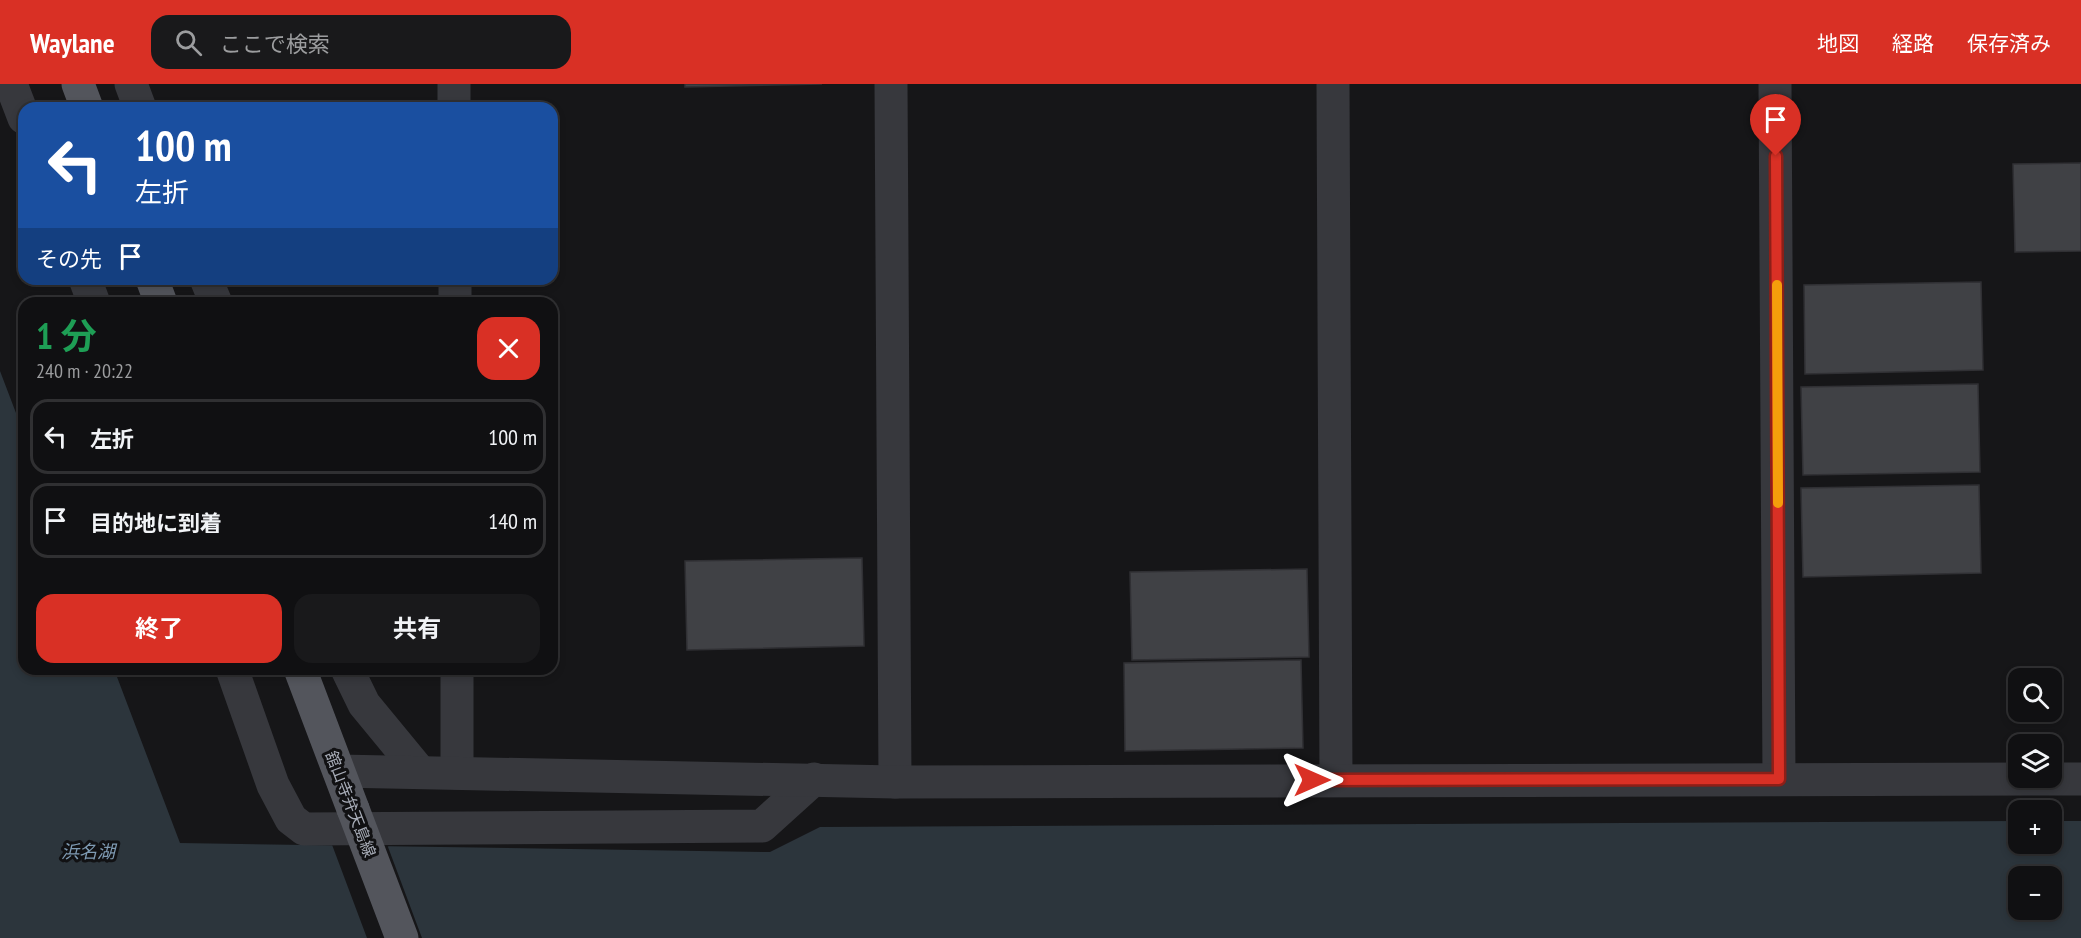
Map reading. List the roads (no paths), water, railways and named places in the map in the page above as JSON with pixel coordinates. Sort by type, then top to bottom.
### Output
[{"type":"main road","points":[[78,84],[85,102]]},
{"type":"main road","name":"舘山寺弁天島線","points":[[302,675],[402,938]]},
{"type":"street","points":[[11,84],[18,102]]},
{"type":"street","points":[[131,84],[138,102]]},
{"type":"street","points":[[454,84],[454,102]]},
{"type":"street","points":[[891,84],[895,782]]},
{"type":"street","points":[[1333,84],[1336,780]]},
{"type":"street","points":[[1775,84],[1779,779]]},
{"type":"street","points":[[234,675],[273,785],[291,819],[304,829],[762,826],[814,779]]},
{"type":"street","points":[[350,675],[364,704],[420,772]]},
{"type":"street","points":[[457,675],[457,773]]},
{"type":"street","points":[[339,771],[895,782],[2081,779]]},
{"type":"water","name":"浜名湖","points":[[0,371],[18,418],[18,675],[116,675],[180,843],[770,852],[820,827],[2008,821],[2008,854],[2062,854],[2062,821],[2081,821],[2081,938],[0,938]]}]
